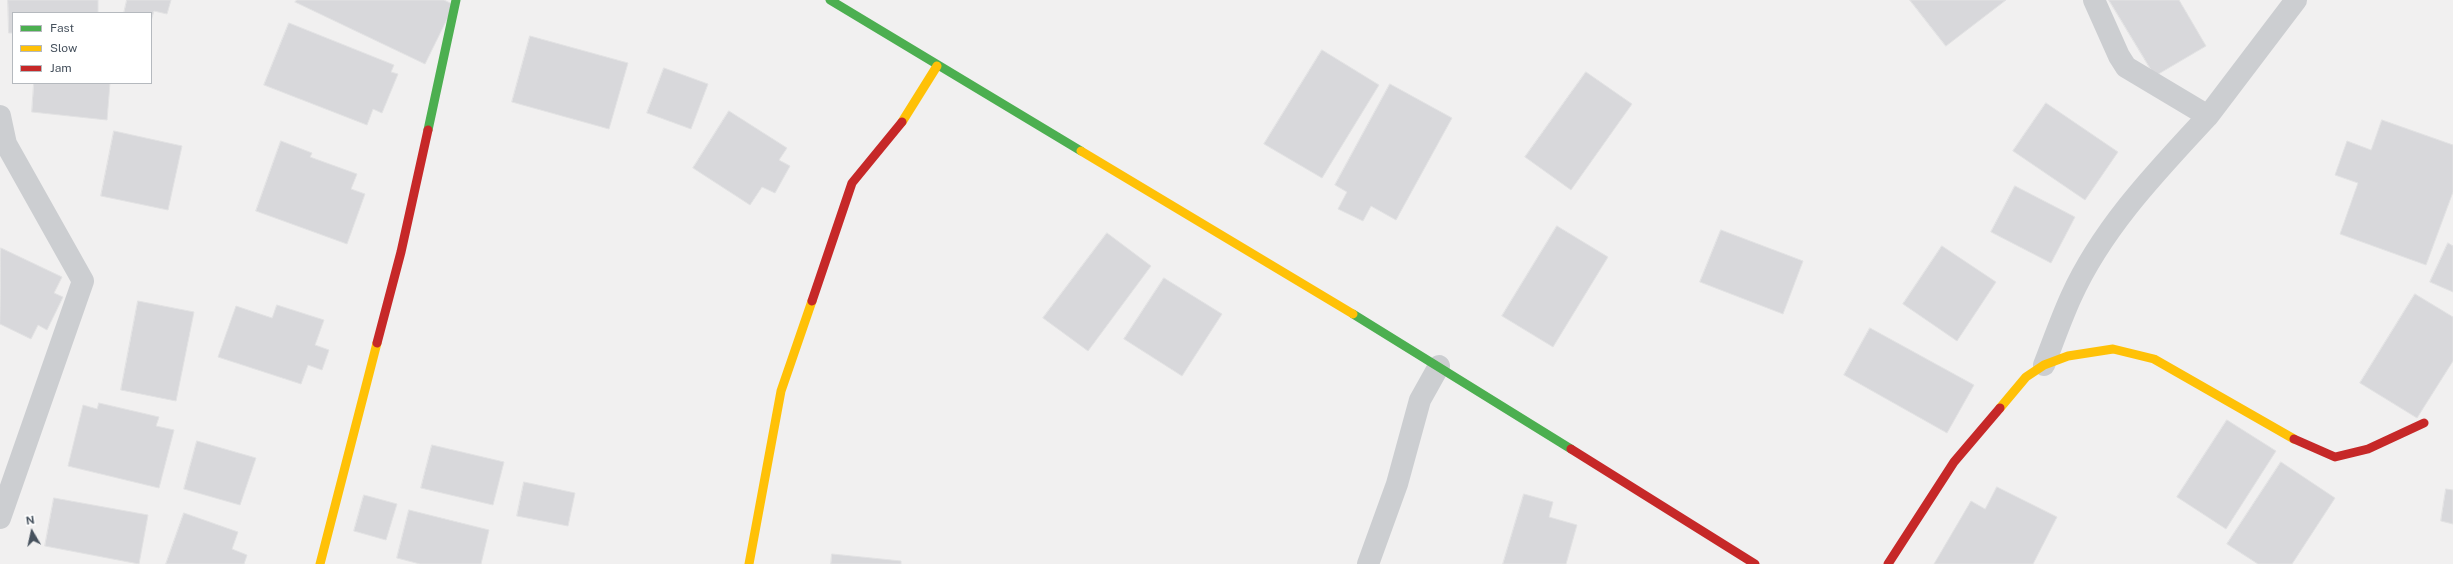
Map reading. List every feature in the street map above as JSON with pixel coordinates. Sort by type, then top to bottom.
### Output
[{"type":"street","points":[[320,564],[400,252],[456,0]]},
{"type":"street","points":[[830,0],[937,66],[1439,366],[1755,564]]},
{"type":"street","points":[[2094,0],[2119,56],[2126,67],[2208,116]]},
{"type":"street","points":[[2044,365],[2071,296],[2107,235],[2152,176],[2208,116],[2296,0]]},
{"type":"street","points":[[749,564],[781,391],[852,183],[902,122],[937,66]]},
{"type":"street","points":[[0,116],[6,144],[83,282],[1,513]]},
{"type":"street","points":[[1888,564],[1954,462],[2026,377],[2044,365],[2068,356],[2113,349],[2154,359],[2286,436],[2335,458],[2368,449],[2424,423]]},
{"type":"street","points":[[1368,564],[1397,484],[1420,400],[1439,366]]},
{"type":"building","points":[[8,0],[98,0],[98,12],[12,12],[12,33],[9,33]]},
{"type":"building","points":[[127,0],[171,0],[167,14],[154,11],[152,18],[152,12],[124,12]]},
{"type":"building","points":[[297,0],[444,0],[454,5],[425,64],[295,2]]},
{"type":"building","points":[[1910,0],[2006,0],[1946,46]]},
{"type":"building","points":[[2109,0],[2179,0],[2206,46],[2155,76]]},
{"type":"building","points":[[289,23],[394,65],[391,72],[398,74],[382,113],[373,109],[367,125],[264,85]]},
{"type":"building","points":[[530,36],[628,63],[609,129],[512,102]]},
{"type":"building","points":[[1322,50],[1379,85],[1322,178],[1264,144]]},
{"type":"building","points":[[664,68],[708,84],[691,129],[647,113]]},
{"type":"building","points":[[1586,72],[1632,104],[1571,190],[1525,157]]},
{"type":"building","points":[[34,84],[110,84],[107,120],[32,112]]},
{"type":"building","points":[[1390,84],[1452,118],[1396,220],[1371,206],[1363,221],[1338,209],[1347,192],[1335,185]]},
{"type":"building","points":[[2046,103],[2118,152],[2085,200],[2013,151]]},
{"type":"building","points":[[729,111],[787,148],[779,160],[790,166],[775,193],[762,187],[750,205],[693,168]]},
{"type":"building","points":[[2382,120],[2453,145],[2453,192],[2426,265],[2340,234],[2358,183],[2335,175],[2347,141],[2371,150]]},
{"type":"building","points":[[114,131],[182,146],[168,210],[101,196]]},
{"type":"building","points":[[281,141],[312,153],[310,157],[357,174],[351,189],[365,194],[347,244],[256,211]]},
{"type":"building","points":[[2015,186],[2075,217],[2051,263],[1991,232]]},
{"type":"building","points":[[1557,226],[1608,257],[1553,347],[1502,316]]},
{"type":"building","points":[[1721,230],[1803,261],[1783,314],[1700,282]]},
{"type":"building","points":[[1107,233],[1151,266],[1088,351],[1043,318]]},
{"type":"building","points":[[2448,243],[2453,246],[2453,292],[2430,282]]},
{"type":"building","points":[[1942,246],[1996,282],[1957,341],[1903,304]]},
{"type":"building","points":[[1,248],[62,277],[54,293],[63,297],[47,330],[38,325],[31,339],[0,324]]},
{"type":"building","points":[[1164,278],[1222,314],[1182,376],[1124,339]]},
{"type":"building","points":[[2415,294],[2453,317],[2453,361],[2417,418],[2360,383]]},
{"type":"building","points":[[138,301],[194,312],[176,401],[121,390]]},
{"type":"building","points":[[277,305],[324,320],[315,345],[329,350],[322,370],[308,365],[301,384],[218,357],[236,306],[272,318]]},
{"type":"building","points":[[1870,328],[1974,385],[1947,433],[1844,375]]},
{"type":"building","points":[[99,403],[159,417],[156,426],[174,430],[159,488],[68,466],[83,405],[97,409]]},
{"type":"building","points":[[2227,420],[2276,451],[2226,529],[2177,497]]},
{"type":"building","points":[[197,441],[256,458],[240,505],[184,489]]},
{"type":"building","points":[[432,445],[504,462],[493,505],[421,488]]},
{"type":"building","points":[[2281,462],[2335,498],[2292,564],[2258,564],[2227,544]]},
{"type":"building","points":[[524,482],[575,493],[568,526],[517,516]]},
{"type":"building","points":[[1997,487],[2057,517],[2033,564],[1934,564],[1971,501],[1985,509]]},
{"type":"building","points":[[2446,489],[2453,490],[2453,524],[2441,521]]},
{"type":"building","points":[[1524,494],[1553,502],[1549,517],[1577,525],[1566,564],[1503,564]]},
{"type":"building","points":[[364,495],[397,504],[386,540],[354,531]]},
{"type":"building","points":[[54,498],[148,515],[139,564],[45,546]]},
{"type":"building","points":[[409,510],[489,530],[481,564],[420,564],[397,558]]},
{"type":"building","points":[[184,513],[238,532],[232,549],[247,555],[244,564],[166,564]]},
{"type":"building","points":[[832,554],[901,561],[901,564],[831,564]]},
{"type":"traffic: fast","points":[[428,130],[456,0]]},
{"type":"traffic: fast","points":[[830,0],[1081,151]]},
{"type":"traffic: fast","points":[[1353,314],[1571,449]]},
{"type":"traffic: slow","points":[[902,122],[937,66]]},
{"type":"traffic: slow","points":[[1081,151],[1353,314]]},
{"type":"traffic: slow","points":[[749,564],[781,391],[812,301]]},
{"type":"traffic: slow","points":[[320,564],[377,343]]},
{"type":"traffic: slow","points":[[2000,408],[2026,377],[2044,365],[2068,356],[2113,349],[2154,359],[2294,439]]},
{"type":"traffic: jam","points":[[812,301],[852,183],[902,122]]},
{"type":"traffic: jam","points":[[377,343],[401,252],[428,130]]},
{"type":"traffic: jam","points":[[1888,564],[1954,462],[2000,408]]},
{"type":"traffic: jam","points":[[2294,439],[2335,457],[2368,449],[2424,423]]},
{"type":"traffic: jam","points":[[1571,449],[1755,564]]}]
